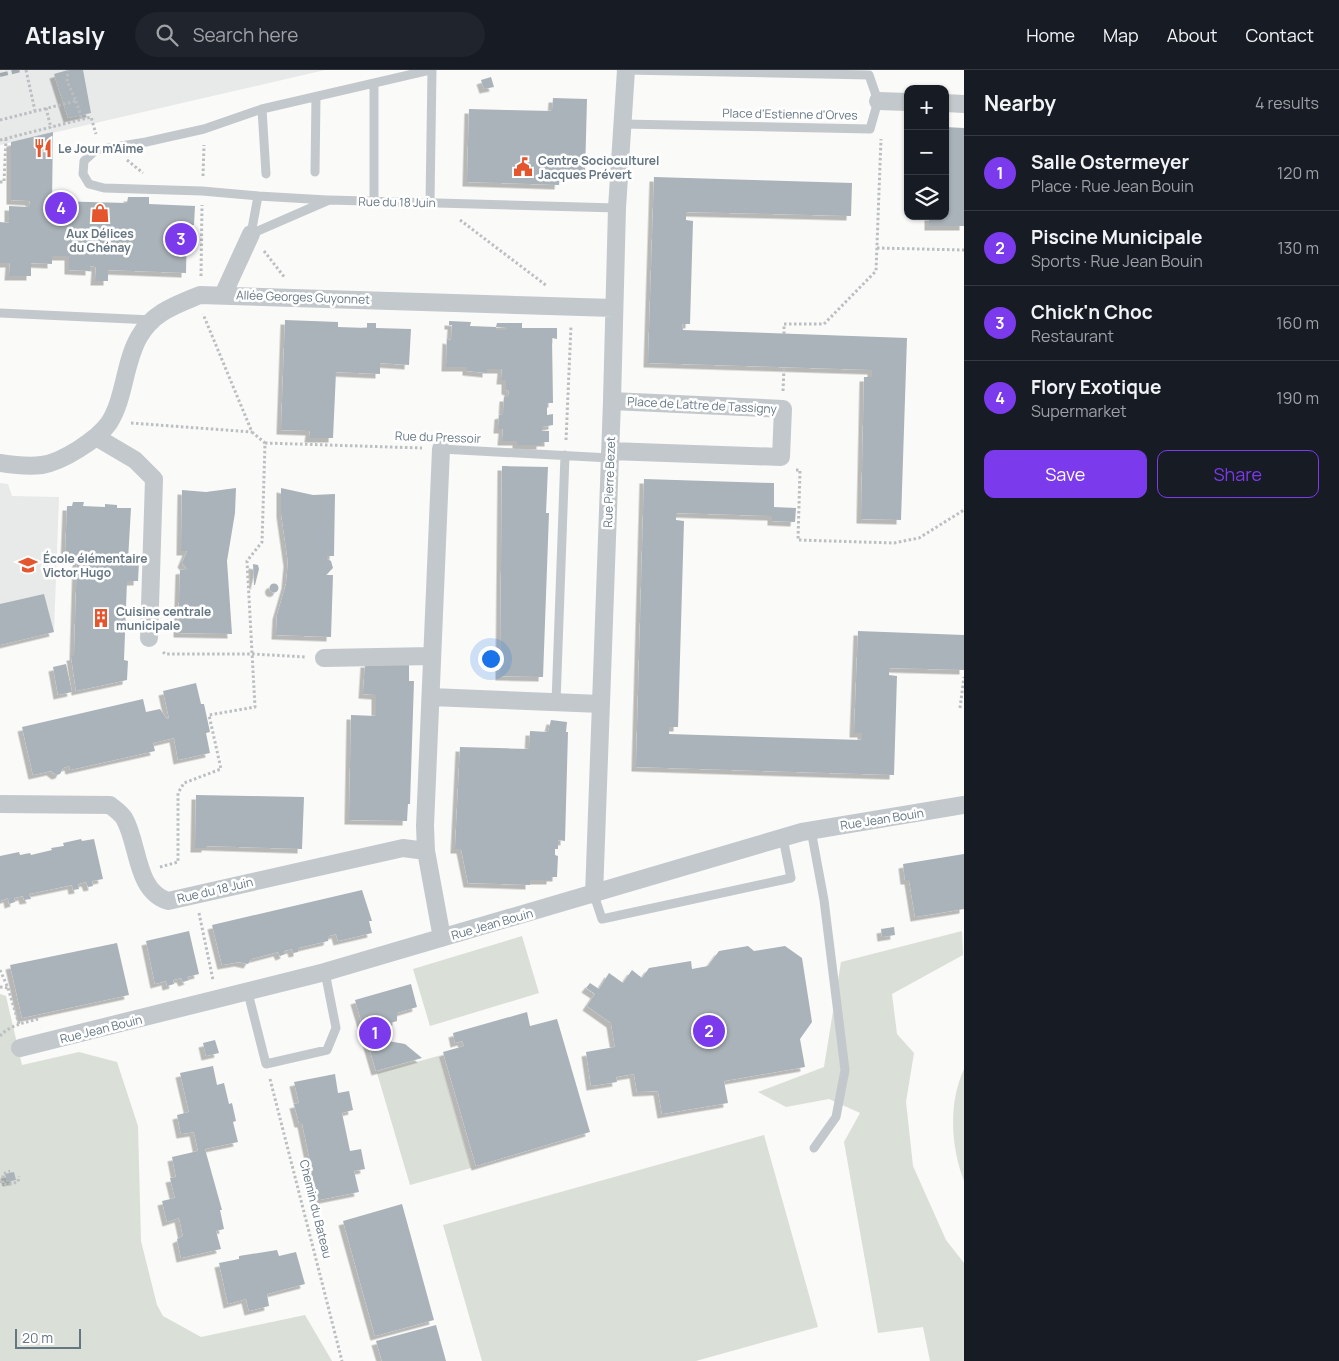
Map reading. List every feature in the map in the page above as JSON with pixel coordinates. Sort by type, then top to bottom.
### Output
[{"type":"street","name":"Rue Pierre Bezet","points":[[594,895],[612,401],[613,308],[626,70]]},
{"type":"street","points":[[878,101],[904,102]]},
{"type":"street","points":[[949,103],[964,104]]},
{"type":"street","points":[[223,295],[250,234]]},
{"type":"street","name":"Allée Georges Guyonnet","points":[[152,320],[160,312],[200,295],[613,308]]},
{"type":"street","points":[[0,463],[14,466],[43,465],[77,450],[96,437],[109,423],[138,337],[152,320]]},
{"type":"street","name":"Place de Lattre de Tassigny","points":[[612,401],[783,409],[781,457]]},
{"type":"street","points":[[96,437],[135,460],[154,479],[149,638]]},
{"type":"street","points":[[441,449],[425,826],[426,850],[442,938]]},
{"type":"street","points":[[610,454],[781,457]]},
{"type":"street","points":[[324,658],[432,656]]},
{"type":"street","points":[[431,697],[601,704]]},
{"type":"street","name":"Rue du 18 Juin","points":[[0,804],[110,805],[123,816],[129,827],[147,884],[155,895],[168,901],[403,848],[426,850]]},
{"type":"street","name":"Rue Jean Bouin","points":[[20,1048],[248,993],[325,972],[594,895],[811,830],[964,806]]},
{"type":"lane","points":[[329,200],[202,191],[104,188],[90,184],[83,174],[84,161],[96,150],[146,142],[204,129],[262,110],[431,70],[430,202]]},
{"type":"lane","points":[[626,70],[869,75],[878,101]]},
{"type":"lane","points":[[374,83],[374,201]]},
{"type":"lane","points":[[315,172],[316,97]]},
{"type":"lane","name":"Place d'Estienne d'Orves","points":[[622,124],[870,128],[878,101]]},
{"type":"lane","points":[[262,110],[266,174]]},
{"type":"lane","points":[[250,234],[258,196]]},
{"type":"lane","name":"Rue du 18 Juin","points":[[250,234],[329,200],[617,208]]},
{"type":"lane","points":[[0,313],[152,320]]},
{"type":"lane","name":"Rue du Pressoir","points":[[441,449],[565,455],[610,454]]},
{"type":"lane","points":[[556,702],[565,455]]},
{"type":"lane","points":[[811,830],[824,900],[845,1070],[836,1117],[814,1148]]},
{"type":"lane","points":[[594,895],[602,919],[791,878],[783,838]]},
{"type":"lane","points":[[248,993],[266,1064],[327,1050],[336,1028],[325,972]]},
{"type":"path","points":[[26,70],[36,111]]},
{"type":"path","points":[[68,70],[67,81],[74,93],[82,120]]},
{"type":"path","points":[[0,120],[76,101]]},
{"type":"path","points":[[46,108],[51,128]]},
{"type":"path","points":[[0,140],[91,117],[101,149],[124,158],[165,190]]},
{"type":"path","points":[[142,871],[178,862],[178,793],[184,783],[221,769],[209,715],[255,707],[247,562],[262,542],[265,443],[252,432],[200,307],[204,129]]},
{"type":"path","points":[[784,334],[784,324],[824,324],[876,271],[881,138]]},
{"type":"path","points":[[0,182],[4,182],[6,139]]},
{"type":"path","points":[[250,234],[286,278],[289,297]]},
{"type":"path","points":[[877,248],[964,250]]},
{"type":"path","points":[[127,425],[135,422],[252,432]]},
{"type":"path","name":"Rue du Pressoir","points":[[265,443],[441,449]]},
{"type":"path","points":[[781,457],[781,470],[800,470],[798,540],[894,543],[919,538],[964,510]]},
{"type":"path","points":[[149,638],[165,654],[253,654],[324,658]]},
{"type":"path","points":[[960,708],[964,677]]},
{"type":"path","points":[[199,915],[217,1000]]},
{"type":"path","points":[[0,970],[8,988],[19,1024]]},
{"type":"path","points":[[0,987],[8,988]]},
{"type":"path","points":[[0,1035],[5,1030],[19,1024],[38,1019]]},
{"type":"path","name":"Chemin du Bateau","points":[[266,1064],[342,1361]]},
{"type":"path","points":[[10,1171],[3,1174],[2,1182],[16,1183],[19,1176]]},
{"type":"shaded area","points":[[0,70],[325,70],[0,145]]},
{"type":"shaded area","name":"École élémentaire Victor Hugo","points":[[0,483],[8,484],[12,496],[59,497],[54,632],[0,645]]},
{"type":"shaded area","points":[[962,931],[963,955],[892,994],[897,1034],[914,1053],[906,1102],[913,1166],[946,1240],[964,1263],[964,1361],[930,1361],[923,1327],[878,1333],[844,1142],[860,1113],[829,1099],[786,1107],[758,1092],[824,1067],[841,962]]},
{"type":"shaded area","points":[[522,936],[539,993],[430,1026],[413,969]]},
{"type":"shaded area","points":[[0,994],[6,996],[22,1065],[79,1052],[117,1062],[138,1126],[141,1241],[157,1305],[163,1316],[201,1337],[305,1315],[332,1361],[0,1361]]},
{"type":"shaded area","points":[[438,1056],[471,1168],[410,1185],[377,1073]]},
{"type":"shaded area","points":[[964,1069],[964,1181],[956,1154],[953,1125],[955,1096]]},
{"type":"shaded area","points":[[764,1135],[818,1327],[696,1361],[482,1361],[443,1225]]},
{"type":"building","points":[[68,70],[83,70],[91,113],[68,118],[54,74]]},
{"type":"building","points":[[491,77],[494,87],[484,89],[481,80]]},
{"type":"building","points":[[553,98],[587,99],[585,175],[560,174],[559,185],[467,182],[469,109],[552,111]]},
{"type":"building","points":[[949,127],[964,128],[964,226],[929,226],[929,220],[949,220]]},
{"type":"building","points":[[53,132],[52,201],[127,203],[128,197],[149,197],[149,204],[195,206],[194,225],[187,225],[186,273],[108,270],[108,281],[95,281],[96,267],[90,266],[90,271],[69,270],[69,256],[52,256],[52,264],[31,263],[31,276],[9,276],[10,263],[0,263],[0,222],[9,223],[9,206],[29,207],[30,201],[11,200],[11,142]]},
{"type":"building","points":[[654,177],[852,183],[851,216],[686,212],[686,220],[693,221],[690,324],[682,324],[683,330],[907,338],[901,520],[861,519],[864,377],[872,377],[872,370],[648,363]]},
{"type":"building","points":[[285,320],[338,322],[338,327],[367,328],[367,323],[376,323],[376,328],[411,329],[409,365],[380,363],[380,374],[336,372],[333,438],[309,438],[310,431],[281,430]]},
{"type":"building","points":[[449,321],[471,322],[470,326],[496,327],[497,323],[522,323],[522,328],[557,328],[557,339],[552,338],[553,403],[547,403],[547,415],[553,414],[553,425],[542,427],[542,431],[549,431],[549,442],[541,442],[541,445],[517,445],[517,441],[502,441],[503,429],[498,429],[499,415],[503,414],[504,397],[508,397],[509,391],[506,390],[506,380],[501,380],[502,369],[487,369],[487,373],[467,371],[467,367],[446,367],[447,339],[451,340],[452,325],[449,325]],"holes":[[[496,327],[507,328],[507,330],[496,330]]]},
{"type":"building","points":[[502,466],[548,467],[546,513],[549,513],[543,677],[500,676]]},
{"type":"building","points":[[644,479],[774,483],[774,507],[796,508],[795,522],[772,521],[772,516],[676,513],[676,520],[684,521],[678,727],[669,727],[669,734],[862,740],[862,733],[854,733],[858,631],[964,635],[964,670],[889,668],[889,675],[897,676],[894,775],[636,767]]},
{"type":"building","points":[[236,488],[235,513],[227,561],[232,634],[178,633],[180,570],[187,569],[182,563],[187,551],[181,551],[182,490],[206,492]]},
{"type":"building","points":[[281,488],[313,495],[335,494],[334,556],[327,556],[333,568],[326,575],[333,575],[331,637],[276,635],[277,615],[286,584],[288,562],[281,513]]},
{"type":"building","name":"Cuisine centrale municipale","points":[[73,502],[84,502],[83,506],[105,507],[105,504],[117,505],[117,508],[131,508],[128,560],[139,561],[138,581],[127,581],[124,660],[128,661],[127,680],[76,691],[71,656],[74,656],[77,559],[65,558],[67,506],[72,506]]},
{"type":"building","points":[[253,564],[258,565],[259,569],[255,585],[254,585]]},
{"type":"building","points":[[274,584],[278,588],[274,592],[270,588]]},
{"type":"building","points":[[44,594],[54,632],[0,645],[0,604]]},
{"type":"building","points":[[365,663],[409,664],[409,681],[414,681],[410,804],[408,804],[407,821],[349,820],[351,715],[376,716],[376,695],[363,694]]},
{"type":"building","points":[[66,664],[72,692],[58,695],[53,667]]},
{"type":"building","points":[[196,683],[201,704],[204,704],[210,732],[206,733],[210,753],[178,760],[174,738],[153,743],[155,751],[70,770],[69,766],[63,768],[60,774],[56,775],[51,771],[33,775],[22,727],[143,699],[146,712],[160,709],[167,719],[169,718],[163,691]]},
{"type":"building","points":[[551,720],[567,722],[566,732],[568,732],[565,841],[558,840],[558,849],[555,849],[555,855],[558,856],[557,877],[551,877],[551,880],[530,880],[530,885],[468,883],[461,849],[455,849],[460,747],[529,749],[530,731],[548,732]]},
{"type":"building","points":[[196,795],[304,797],[302,849],[206,846],[206,848],[195,848]]},
{"type":"building","points":[[81,839],[82,841],[94,839],[103,879],[92,881],[93,886],[88,887],[86,882],[78,884],[79,889],[73,890],[72,885],[29,894],[31,899],[24,900],[23,896],[14,898],[15,902],[9,904],[8,898],[0,901],[0,856],[19,852],[20,855],[30,853],[31,855],[64,846],[63,843]]},
{"type":"building","points":[[964,854],[964,909],[915,917],[909,880],[905,880],[903,864]]},
{"type":"building","points":[[362,890],[372,921],[369,921],[372,933],[338,941],[336,934],[329,936],[328,941],[298,948],[298,952],[293,953],[292,949],[284,951],[285,954],[280,956],[278,952],[251,959],[248,964],[239,962],[222,965],[212,925]]},
{"type":"building","points":[[894,927],[895,935],[882,937],[881,929]]},
{"type":"building","points":[[189,931],[199,974],[187,977],[189,980],[183,982],[181,978],[173,980],[174,984],[167,986],[166,981],[155,984],[146,941]]},
{"type":"building","points":[[117,943],[129,995],[22,1018],[10,965]]},
{"type":"building","points":[[748,946],[754,951],[785,946],[802,958],[812,1022],[800,1039],[805,1067],[724,1081],[728,1103],[662,1114],[658,1091],[637,1092],[634,1074],[616,1077],[617,1082],[591,1086],[586,1052],[615,1047],[611,1023],[587,1006],[595,994],[586,988],[590,983],[599,989],[609,973],[623,983],[632,970],[642,978],[649,968],[691,961],[692,969],[708,966],[719,951]]},
{"type":"building","points":[[411,984],[417,1007],[397,1013],[397,1021],[384,1025],[388,1041],[405,1044],[422,1058],[376,1071],[355,1000]]},
{"type":"building","points":[[527,1012],[530,1026],[557,1019],[590,1132],[476,1166],[443,1052],[464,1046],[462,1041],[455,1043],[453,1033]]},
{"type":"building","points":[[215,1040],[219,1053],[206,1056],[203,1043]]},
{"type":"building","points":[[213,1066],[217,1085],[224,1083],[229,1104],[232,1103],[236,1121],[233,1122],[238,1142],[205,1149],[222,1210],[220,1210],[224,1229],[216,1231],[221,1249],[181,1258],[177,1239],[183,1236],[179,1218],[167,1222],[162,1201],[175,1198],[170,1178],[176,1177],[172,1157],[198,1151],[194,1132],[181,1134],[177,1115],[189,1112],[180,1073]]},
{"type":"building","points":[[335,1074],[338,1093],[349,1091],[353,1110],[342,1113],[350,1151],[361,1149],[365,1169],[354,1171],[359,1192],[319,1200],[314,1181],[311,1182],[307,1162],[310,1161],[302,1123],[299,1123],[294,1104],[299,1103],[294,1082]]},
{"type":"building","points":[[14,1172],[16,1180],[7,1182],[5,1174]]},
{"type":"building","points":[[402,1204],[434,1320],[375,1336],[343,1221]]},
{"type":"building","points":[[277,1250],[279,1256],[296,1252],[305,1284],[267,1294],[269,1306],[249,1311],[246,1299],[228,1304],[219,1263],[239,1259],[239,1256]]},
{"type":"building","points":[[436,1325],[446,1361],[382,1361],[376,1341]]},
{"type":"railway","points":[[0,75],[21,70]]},
{"type":"place","name":"Le Jour m'Aime","points":[[43,148]]},
{"type":"place","name":"Centre Socioculturel Jacques Prévert","points":[[523,167]]},
{"type":"place","name":"Flory Exotique","points":[[61,208]]},
{"type":"place","name":"Aux Délices du Chénay","points":[[100,213]]},
{"type":"place","name":"Chick'n Choc","points":[[181,239]]},
{"type":"place","name":"École élémentaire Victor Hugo","points":[[28,565]]},
{"type":"place","name":"Cuisine centrale municipale","points":[[101,618]]},
{"type":"place","name":"Piscine Municipale","points":[[709,1031]]},
{"type":"place","name":"Salle Ostermeyer","points":[[375,1033]]}]
